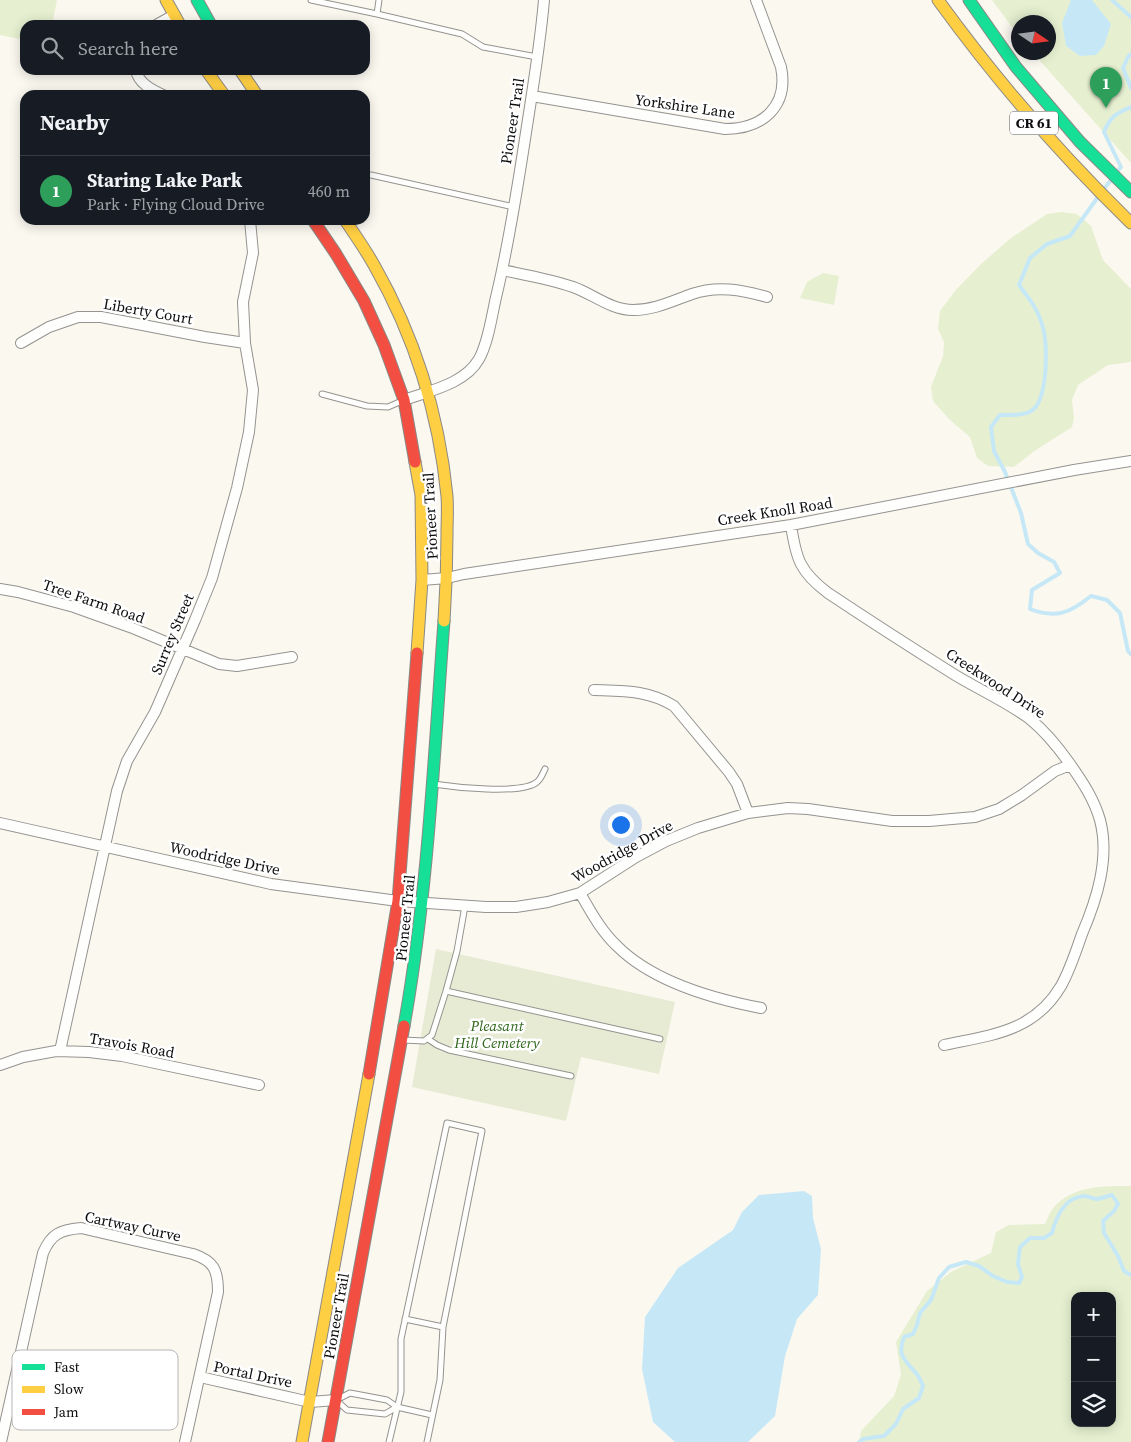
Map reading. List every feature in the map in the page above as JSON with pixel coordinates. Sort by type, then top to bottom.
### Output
[{"type":"main road","points":[[166,0],[177,20]]},
{"type":"main road","points":[[197,0],[208,20]]},
{"type":"main road","name":"CR 61","points":[[938,0],[1028,116],[1091,185],[1131,224]]},
{"type":"main road","name":"CR 61","points":[[969,0],[1016,67],[1080,142],[1131,192]]},
{"type":"main road","points":[[210,75],[220,90]]},
{"type":"main road","points":[[243,75],[254,90]]},
{"type":"main road","name":"Pioneer Trail","points":[[302,1442],[390,955],[398,901],[422,580],[421,495],[404,400],[384,346],[364,301],[316,225]]},
{"type":"main road","name":"Pioneer Trail","points":[[328,1442],[402,1040],[424,902],[447,578],[447,497],[440,442],[427,392],[400,316],[374,265],[348,225]]},
{"type":"street","name":"Pioneer Trail","points":[[404,400],[459,379],[471,370],[479,358],[485,343],[514,208],[532,96],[544,0]]},
{"type":"street","name":"Yorkshire Lane","points":[[532,96],[725,129],[739,129],[751,126],[771,112],[778,101],[783,77],[756,0]]},
{"type":"street","points":[[137,75],[151,90]]},
{"type":"street","name":"Surrey Street","points":[[60,1051],[117,791],[127,761],[155,712],[212,578],[237,488],[249,432],[252,390],[245,343],[243,302],[254,253],[251,225]]},
{"type":"street","points":[[502,270],[553,281],[588,293],[616,307],[632,310],[650,309],[693,293],[708,290],[740,290],[767,297]]},
{"type":"street","name":"Liberty Court","points":[[21,343],[49,327],[78,317],[101,317],[245,343]]},
{"type":"street","name":"Creek Knoll Road","points":[[422,580],[447,578],[792,525],[1074,470],[1131,461]]},
{"type":"street","name":"Creekwood Drive","points":[[792,525],[798,560],[806,574],[815,584],[956,675],[1025,716],[1049,736],[1082,780],[1092,799],[1100,821],[1103,863],[1098,890],[1090,917],[1062,985],[1051,1000],[1023,1024],[1004,1032],[944,1045]]},
{"type":"street","name":"Tree Farm Road","points":[[0,589],[74,607],[130,627],[219,664],[237,666],[292,658]]},
{"type":"street","points":[[594,690],[646,693],[662,698],[674,706],[729,772],[737,784],[748,813]]},
{"type":"street","name":"Woodridge Drive","points":[[0,824],[271,884],[398,901],[465,906],[516,907],[548,902],[580,892],[636,857],[666,841],[698,828],[748,813],[788,808],[808,809],[892,821],[929,821],[975,816],[998,809],[1055,772],[1070,765]]},
{"type":"street","points":[[580,892],[604,932],[634,961],[652,972],[700,992],[735,1003],[761,1008]]},
{"type":"street","name":"Travois Road","points":[[0,1065],[23,1057],[60,1051],[89,1052],[122,1056],[259,1085]]},
{"type":"street","name":"Cartway Curve","points":[[22,1350],[43,1254],[48,1242],[57,1234],[69,1229],[81,1228],[193,1254],[206,1258],[214,1267],[218,1280],[218,1292],[200,1377]]},
{"type":"street","name":"Portal Drive","points":[[185,1442],[200,1377],[310,1402],[336,1400]]},
{"type":"street","name":"Cartway Curve","points":[[1,1442],[12,1393]]},
{"type":"lane","points":[[310,0],[462,34],[484,47],[537,57]]},
{"type":"lane","points":[[377,14],[379,0]]},
{"type":"lane","points":[[371,175],[514,208]]},
{"type":"lane","points":[[322,394],[367,406],[388,407],[404,400]]},
{"type":"lane","points":[[432,784],[501,789],[528,788],[538,782],[545,769]]},
{"type":"lane","points":[[402,1040],[424,1041],[432,1035],[457,951],[465,906]]},
{"type":"lane","points":[[446,991],[660,1039]]},
{"type":"lane","points":[[428,1039],[437,1046],[449,1050],[571,1076]]},
{"type":"lane","points":[[389,1442],[401,1392],[401,1339],[447,1123],[482,1131],[443,1327],[440,1380],[427,1442]]},
{"type":"lane","points":[[405,1319],[443,1327]]},
{"type":"lane","points":[[397,1407],[385,1414],[347,1410],[336,1400],[350,1393],[387,1400],[397,1407],[432,1415]]},
{"type":"green space","points":[[0,0],[57,0],[53,20],[20,20],[20,39],[0,35]]},
{"type":"green space","points":[[992,0],[1131,0],[1131,163],[1039,60],[1056,60],[1056,15],[1011,15],[1011,26]]},
{"type":"green space","points":[[1061,212],[1077,214],[1091,226],[1103,260],[1131,289],[1131,362],[1108,365],[1078,385],[1072,400],[1074,418],[1072,427],[1033,452],[1014,467],[988,466],[977,458],[970,437],[950,420],[933,401],[931,387],[943,356],[944,342],[938,329],[940,311],[955,291],[981,264],[1011,238],[1047,214]]},
{"type":"green space","points":[[823,273],[839,276],[834,305],[800,298],[807,282]]},
{"type":"green space","name":"Pleasant Hill Cemetery","points":[[436,949],[675,1002],[659,1074],[581,1057],[566,1121],[412,1087]]},
{"type":"green space","points":[[1131,1186],[1131,1442],[859,1442],[861,1431],[894,1396],[901,1375],[896,1342],[927,1291],[951,1272],[991,1253],[996,1232],[1009,1225],[1045,1224],[1054,1207],[1062,1200],[1071,1194],[1100,1187]]},
{"type":"water","points":[[1071,0],[1092,0],[1111,24],[1104,46],[1096,55],[1080,56],[1066,46],[1062,23]]},
{"type":"water","points":[[804,1191],[812,1196],[813,1218],[821,1249],[818,1295],[797,1319],[785,1356],[775,1416],[748,1442],[675,1442],[653,1422],[642,1369],[645,1317],[678,1268],[733,1230],[742,1212],[759,1195]]},
{"type":"waterway","points":[[1112,0],[1131,17]]},
{"type":"waterway","points":[[1131,54],[1123,68],[1131,88]]},
{"type":"waterway","points":[[1116,173],[1121,167],[1104,132],[1114,116],[1131,107]]},
{"type":"waterway","points":[[1102,191],[1112,179]]},
{"type":"waterway","points":[[1098,197],[1070,236],[1047,244],[1030,258],[1019,285],[1036,310],[1043,328],[1046,346],[1044,385],[1037,406],[1031,411],[1028,413],[1000,415],[991,427],[994,451],[1005,472],[1021,513],[1028,544],[1038,553],[1054,562],[1060,573],[1032,590],[1030,609],[1055,614],[1076,607],[1091,596],[1107,600],[1120,613],[1128,651],[1131,654]]},
{"type":"waterway","points":[[859,1442],[863,1439],[884,1436],[896,1424],[903,1409],[919,1398],[923,1386],[918,1375],[903,1356],[902,1343],[904,1337],[913,1334],[920,1313],[931,1300],[939,1278],[949,1267],[966,1262],[979,1266],[993,1276],[1007,1282],[1019,1283],[1022,1277],[1018,1264],[1020,1247],[1030,1238],[1044,1238],[1052,1233],[1062,1209],[1077,1197],[1084,1196],[1100,1199],[1112,1195],[1118,1204],[1114,1211],[1103,1221],[1104,1233],[1118,1256],[1124,1271],[1131,1275]]},
{"type":"traffic: fast","points":[[197,0],[208,20]]},
{"type":"traffic: fast","points":[[969,0],[1016,67],[1080,142],[1131,192]]},
{"type":"traffic: fast","points":[[404,1026],[425,875],[444,621]]},
{"type":"traffic: slow","points":[[166,0],[177,20]]},
{"type":"traffic: slow","points":[[938,0],[1030,116],[1131,223]]},
{"type":"traffic: slow","points":[[210,75],[220,90]]},
{"type":"traffic: slow","points":[[243,75],[254,90]]},
{"type":"traffic: slow","points":[[348,225],[374,265],[401,319],[413,347],[431,406],[438,436],[447,501],[447,567],[444,621]]},
{"type":"traffic: slow","points":[[415,462],[421,495],[422,580],[417,653]]},
{"type":"traffic: slow","points":[[302,1442],[369,1074]]},
{"type":"traffic: jam","points":[[316,225],[364,301],[384,345],[404,400],[415,462]]},
{"type":"traffic: jam","points":[[369,1074],[398,901],[417,653]]},
{"type":"traffic: jam","points":[[328,1442],[404,1026]]},
{"type":"place","name":"Staring Lake Park","points":[[1106,108]]}]
